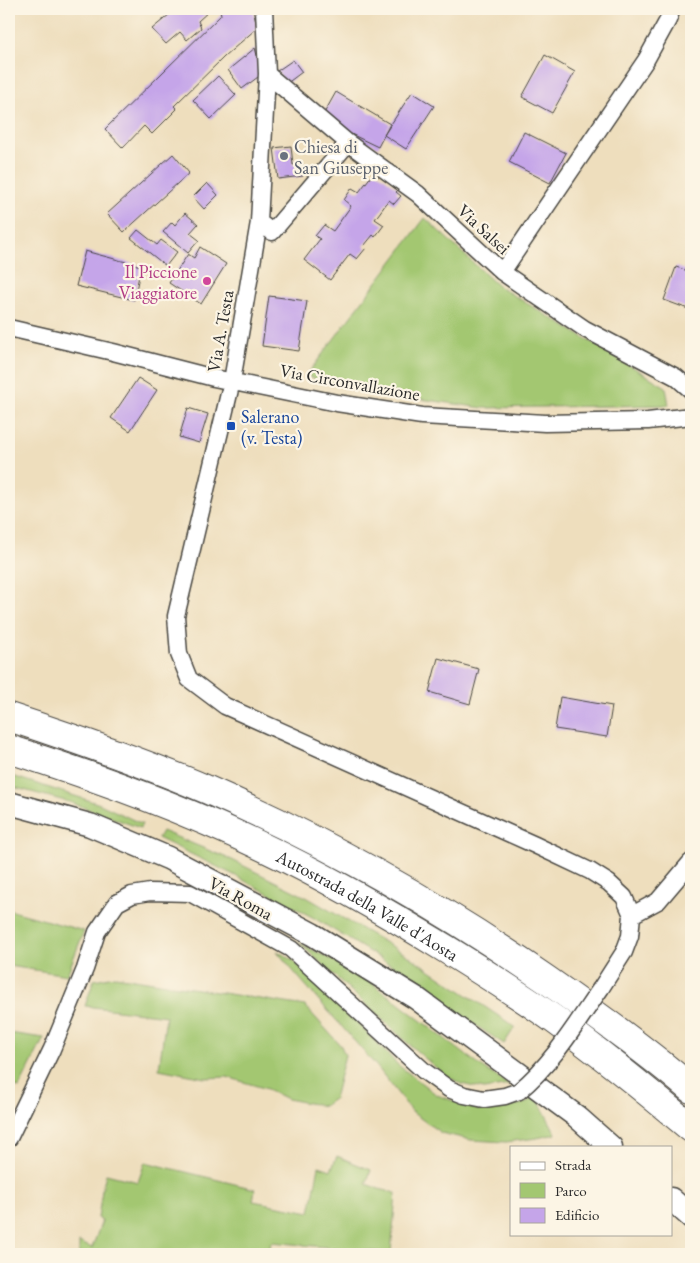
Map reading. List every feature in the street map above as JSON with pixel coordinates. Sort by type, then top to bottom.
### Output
[{"type":"highway","name":"Autostrada della Valle d'Aosta","points":[[9,717],[146,765],[208,790],[277,821],[334,850],[411,893],[528,967],[619,1031],[691,1089]]},
{"type":"highway","name":"Autostrada della Valle d'Aosta","points":[[9,749],[55,763],[193,816],[262,846],[319,875],[405,924],[556,1021],[622,1071],[691,1128]]},
{"type":"main road","points":[[9,802],[90,825],[168,858],[312,934],[416,998],[576,1116],[611,1146]]},
{"type":"main road","points":[[672,1200],[691,1217]]},
{"type":"street","name":"Via A. Testa","points":[[264,9],[267,74],[259,222],[232,381],[176,616],[180,654],[189,679],[225,706],[590,870],[609,883],[624,897],[632,915]]},
{"type":"street","points":[[502,272],[646,60],[672,9]]},
{"type":"street","name":"Via Salsei","points":[[267,74],[348,143],[418,194],[502,272],[585,329],[676,377],[691,390]]},
{"type":"street","points":[[259,222],[272,232],[348,143]]},
{"type":"street","name":"Via Circonvallazione","points":[[9,328],[214,378],[337,403],[422,416],[545,423],[648,421],[691,416]]},
{"type":"street","points":[[632,915],[658,901],[691,862]]},
{"type":"street","name":"Via Roma","points":[[9,1138],[52,1048],[85,968],[97,932],[117,903],[132,895],[150,892],[190,893],[291,949],[424,1071],[449,1089],[464,1095],[484,1099],[505,1096],[519,1091],[546,1064],[601,988],[624,952],[630,936],[632,915]]},
{"type":"green space","points":[[425,218],[498,286],[666,387],[669,405],[483,408],[351,389],[306,376]]},
{"type":"green space","points":[[9,775],[100,804],[142,824],[140,828],[69,802],[9,786]]},
{"type":"green space","points":[[162,831],[232,860],[308,898],[412,958],[515,1027],[504,1044],[463,1017],[404,973],[314,918],[232,874],[158,838]]},
{"type":"green space","points":[[9,910],[84,931],[67,975],[9,966]]},
{"type":"green space","points":[[298,942],[364,977],[479,1065],[509,1085],[484,1089],[461,1084],[442,1073]]},
{"type":"green space","points":[[277,951],[293,960],[398,1065],[437,1095],[478,1110],[503,1108],[525,1103],[536,1096],[556,1134],[506,1142],[471,1140],[441,1133],[413,1113],[378,1068]]},
{"type":"green space","points":[[115,976],[305,1006],[341,1046],[345,1055],[334,1099],[324,1106],[287,1099],[267,1089],[227,1077],[205,1078],[159,1069],[166,1016],[85,1006],[94,980]]},
{"type":"green space","points":[[9,1033],[44,1038],[19,1088],[9,1084],[11,1069],[9,1068]]},
{"type":"green space","points":[[337,1156],[371,1170],[366,1184],[396,1193],[391,1253],[271,1242],[269,1254],[79,1254],[79,1242],[92,1248],[102,1221],[98,1218],[106,1174],[138,1182],[145,1162],[255,1189],[253,1201],[310,1212],[319,1166],[331,1170]]},
{"type":"building","points":[[176,9],[209,9],[209,11],[198,21],[201,28],[187,40],[180,32],[166,44],[152,29]]},
{"type":"building","points":[[220,9],[253,9],[257,28],[174,106],[177,109],[152,134],[144,126],[123,148],[105,129],[221,15]]},
{"type":"building","points":[[255,48],[262,74],[242,89],[228,70]]},
{"type":"building","points":[[545,55],[575,72],[552,113],[522,97]]},
{"type":"building","points":[[293,60],[302,72],[286,84],[277,71]]},
{"type":"building","points":[[218,76],[236,95],[211,119],[193,100]]},
{"type":"building","points":[[336,92],[390,124],[378,147],[322,117]]},
{"type":"building","points":[[412,92],[434,106],[406,149],[384,135]]},
{"type":"building","points":[[524,132],[566,153],[550,183],[509,162]]},
{"type":"building","name":"Chiesa di San Giuseppe","points":[[291,146],[293,165],[302,164],[303,176],[278,179],[274,148]]},
{"type":"building","points":[[173,154],[189,173],[124,232],[107,214]]},
{"type":"building","points":[[375,171],[399,189],[396,192],[401,196],[394,204],[389,200],[375,219],[384,225],[375,237],[373,235],[364,246],[366,248],[357,259],[350,254],[330,280],[304,260],[320,239],[315,236],[324,225],[333,231],[351,206],[344,200],[352,188],[359,192]]},
{"type":"building","points":[[207,183],[218,195],[204,209],[193,197]]},
{"type":"building","points":[[185,213],[198,224],[190,233],[199,240],[188,253],[163,232],[172,222],[175,225]]},
{"type":"building","points":[[138,230],[157,245],[161,240],[177,252],[166,266],[131,238]]},
{"type":"building","points":[[200,247],[226,264],[201,304],[169,283],[188,254],[194,258]]},
{"type":"building","points":[[85,251],[141,266],[134,300],[76,286]]},
{"type":"building","points":[[676,267],[691,272],[691,310],[664,300]]},
{"type":"building","points":[[269,296],[307,301],[299,351],[262,346]]},
{"type":"building","points":[[138,378],[157,390],[130,431],[111,418]]},
{"type":"building","points":[[188,408],[208,414],[199,443],[179,437]]},
{"type":"building","points":[[438,658],[479,669],[470,704],[429,692]]},
{"type":"building","points":[[560,697],[612,706],[607,737],[555,729]]},
{"type":"place","name":"Chiesa di San Giuseppe","points":[[284,156]]},
{"type":"place","name":"Il Piccione Viaggiatore","points":[[207,281]]},
{"type":"place","name":"Salerano (v. Testa)","points":[[231,426]]}]
